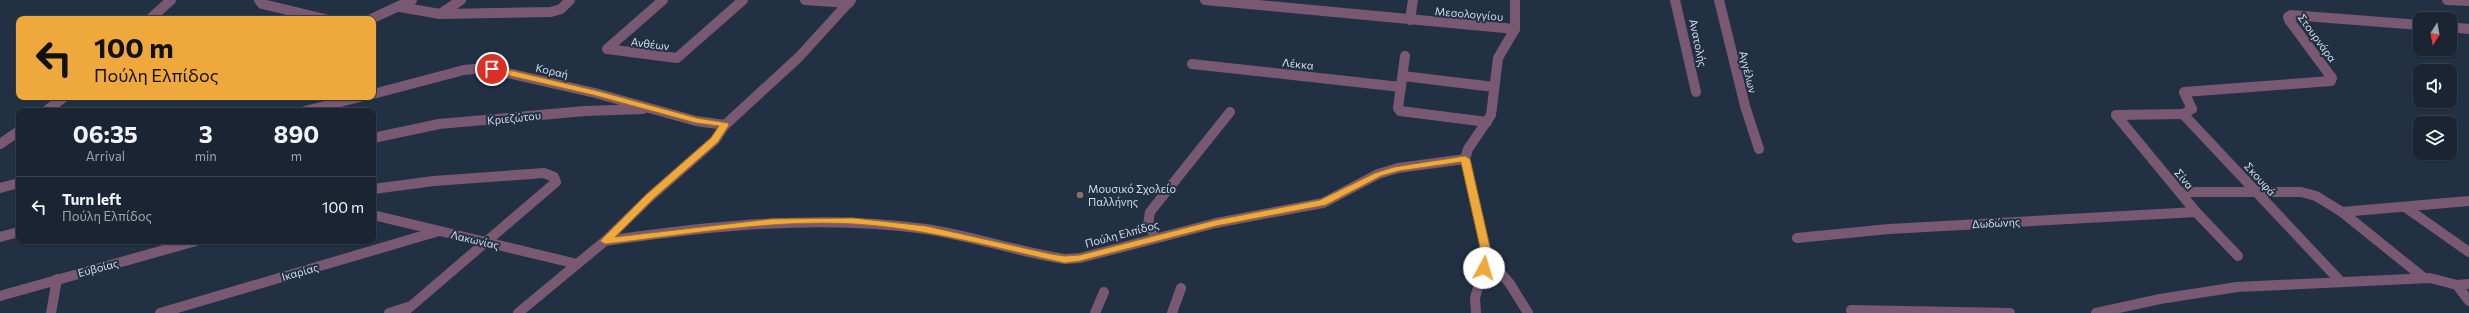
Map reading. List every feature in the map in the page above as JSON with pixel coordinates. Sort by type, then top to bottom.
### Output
[{"type":"street","points":[[153,16],[171,0]]},
{"type":"street","points":[[440,14],[461,0]]},
{"type":"street","points":[[376,16],[404,2],[440,14],[557,11],[570,0]]},
{"type":"street","name":"Ανθέων","points":[[663,0],[607,49],[677,58],[743,0]]},
{"type":"street","points":[[805,0],[850,1]]},
{"type":"street","name":"Μεσολογγίου","points":[[1205,0],[1233,4],[1410,20],[1515,28]]},
{"type":"street","points":[[1410,20],[1413,0]]},
{"type":"street","points":[[1515,0],[1515,28],[1498,58],[1493,106],[1487,122],[1468,149],[1465,159],[1487,256],[1510,284],[1528,313]]},
{"type":"street","name":"Ανατολής","points":[[1675,0],[1685,37],[1696,92]]},
{"type":"street","name":"Αγγέλων","points":[[1719,0],[1745,106],[1759,149]]},
{"type":"street","points":[[2447,0],[2469,2]]},
{"type":"street","points":[[263,1],[315,16]]},
{"type":"street","points":[[522,312],[605,241],[660,188],[715,140],[725,125],[799,57],[850,1]]},
{"type":"street","name":"Στουρνάρα","points":[[2183,114],[2192,109],[2184,92],[2331,81],[2332,78],[2289,20],[2288,17],[2291,15],[2413,24]]},
{"type":"street","points":[[2457,28],[2469,29]]},
{"type":"street","points":[[1405,56],[1398,108],[1403,112],[1487,122]]},
{"type":"street","name":"Λέκκα","points":[[1192,64],[1401,87]]},
{"type":"street","name":"Κοραή","points":[[376,93],[464,70],[486,68],[656,109],[696,121],[725,125]]},
{"type":"street","points":[[1403,76],[1494,87]]},
{"type":"street","points":[[50,108],[60,100]]},
{"type":"street","points":[[317,108],[348,100]]},
{"type":"street","name":"Κριεζώτου","points":[[376,137],[438,124],[585,111],[656,109]]},
{"type":"street","points":[[1156,237],[1147,225],[1146,220],[1150,212],[1230,112]]},
{"type":"street","name":"Σίνα","points":[[2183,114],[2116,115],[2196,212],[2238,256]]},
{"type":"street","name":"Σκουφά","points":[[2183,114],[2341,282]]},
{"type":"street","points":[[0,144],[16,133]]},
{"type":"street","name":"Πούλη Ελπίδος","points":[[605,241],[771,222],[853,221],[926,229],[1065,259],[1080,258],[1156,237],[1216,223],[1311,206],[1336,198],[1378,174],[1398,168],[1465,159]]},
{"type":"street","points":[[376,189],[434,181],[544,173],[554,176],[556,182],[549,190],[406,310],[389,313]]},
{"type":"street","points":[[0,188],[16,184]]},
{"type":"street","points":[[2180,192],[2293,191],[2309,194],[2342,212],[2424,278]]},
{"type":"street","points":[[2342,212],[2469,200]]},
{"type":"street","points":[[2405,207],[2469,252]]},
{"type":"street","name":"Δωδώνης","points":[[1797,238],[1889,229],[2196,212]]},
{"type":"street","name":"Λακωνίας","points":[[376,216],[578,264]]},
{"type":"street","name":"Ικαρίας","points":[[160,313],[439,231]]},
{"type":"street","points":[[0,237],[16,233]]},
{"type":"street","name":"Ευβοίας","points":[[0,296],[185,244]]},
{"type":"street","points":[[1476,313],[1475,298],[1487,256]]},
{"type":"street","points":[[2096,313],[2160,299],[2237,287],[2424,278],[2440,279],[2457,285],[2469,284]]},
{"type":"street","points":[[51,313],[57,279]]},
{"type":"street","points":[[2457,285],[2469,301]]},
{"type":"street","points":[[1172,313],[1181,288]]},
{"type":"street","points":[[1095,313],[1104,292]]},
{"type":"street","points":[[1850,310],[2010,313]]},
{"type":"place","name":"Μουσικό Σχολείο Παλλήνης","points":[[1080,195]]},
{"type":"route","points":[[492,69],[623,100],[696,121],[725,125],[715,140],[676,173],[605,241],[771,222],[834,220],[893,224],[926,229],[963,236],[1051,257],[1065,259],[1080,258],[1164,235],[1216,223],[1323,203],[1336,198],[1378,174],[1398,168],[1465,159],[1487,256],[1484,268]]}]
